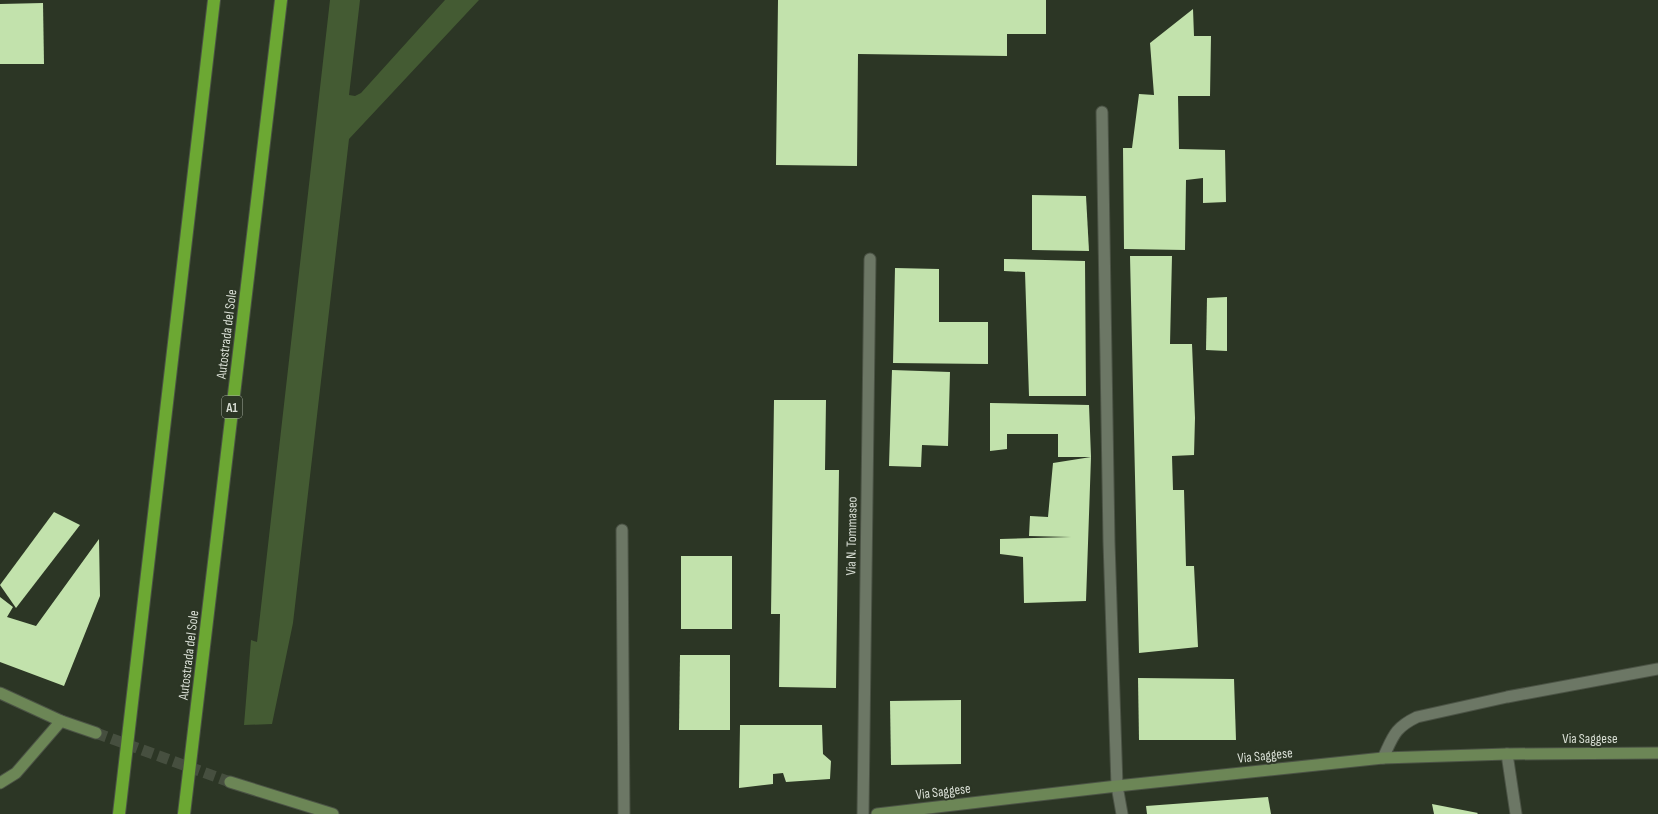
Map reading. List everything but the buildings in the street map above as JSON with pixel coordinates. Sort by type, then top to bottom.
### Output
[{"type":"highway","points":[[119,814],[214,0]]},
{"type":"highway","name":"Autostrada del Sole","points":[[184,814],[281,0]]},
{"type":"main road","points":[[0,693],[61,721],[96,733]]},
{"type":"main road","points":[[0,783],[16,772],[61,721]]},
{"type":"main road","name":"Via Saggese","points":[[878,814],[1117,786],[1383,758],[1507,754],[1658,753]]},
{"type":"main road","points":[[230,782],[333,814]]},
{"type":"street","points":[[1102,112],[1109,542],[1117,786],[1122,814]]},
{"type":"street","name":"Via N. Tommaseo","points":[[863,814],[870,259]]},
{"type":"street","points":[[622,530],[624,814]]},
{"type":"street","points":[[1383,758],[1396,730],[1405,723],[1417,717],[1507,697],[1658,669]]},
{"type":"street","points":[[1507,754],[1516,814]]},
{"type":"green space","points":[[330,0],[360,0],[349,95],[355,96],[361,93],[445,0],[479,0],[349,139],[293,623],[272,724],[244,725],[251,640],[257,642]]},
{"type":"tunnel","points":[[96,733],[230,782]]}]
